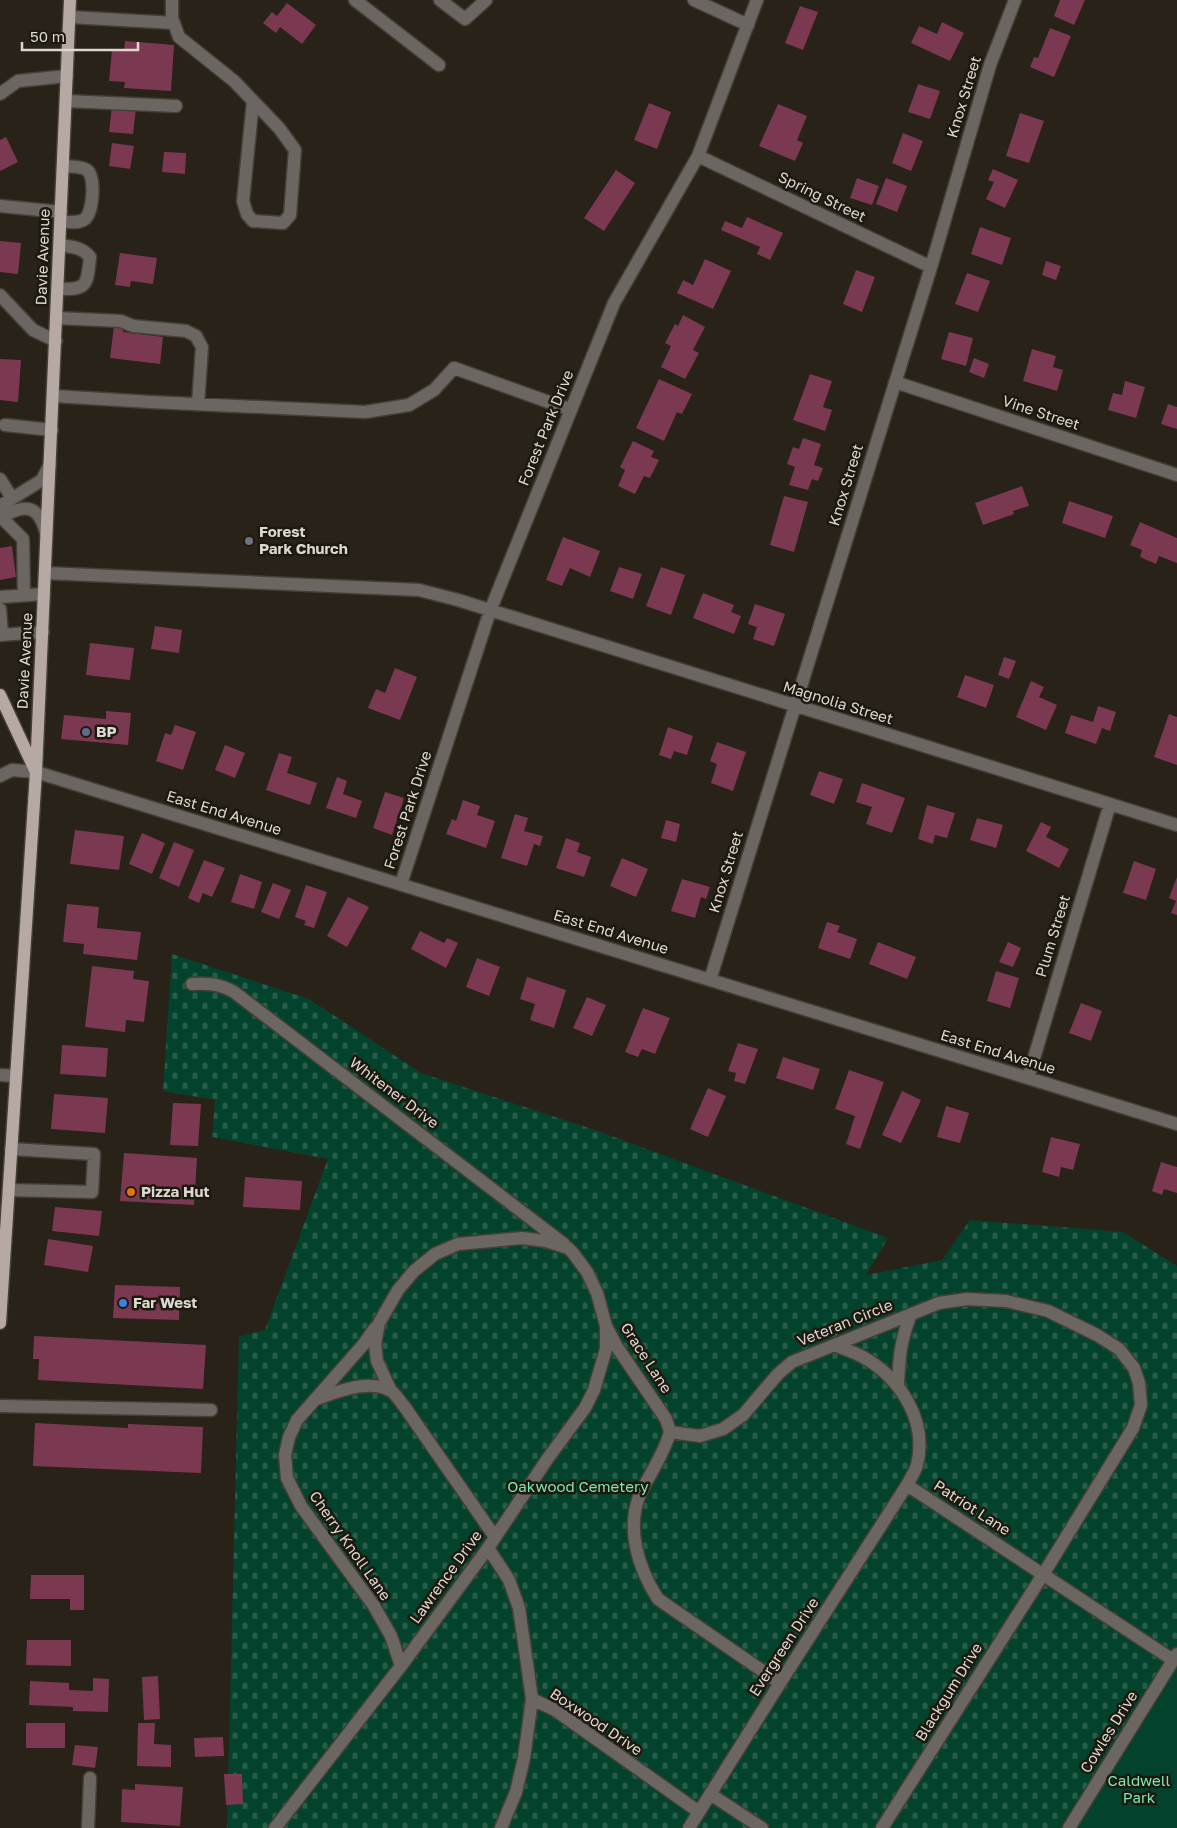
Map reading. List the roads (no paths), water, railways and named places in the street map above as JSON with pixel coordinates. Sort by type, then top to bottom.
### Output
[{"type":"main road","name":"Davie Avenue","points":[[0,1324],[36,772],[70,0]]},
{"type":"main road","points":[[0,695],[36,772]]},
{"type":"street","points":[[172,0],[172,18],[179,37],[234,82],[253,101],[279,128],[295,150],[290,215],[283,223],[253,221],[247,214],[243,201],[253,101]]},
{"type":"street","points":[[355,0],[439,66]]},
{"type":"street","points":[[440,0],[465,19],[486,0]]},
{"type":"street","points":[[694,0],[748,25]]},
{"type":"street","name":"Forest Park Drive","points":[[401,884],[490,611],[570,410],[614,303],[698,156],[757,0]]},
{"type":"street","name":"Knox Street","points":[[710,980],[931,267],[990,65],[1015,0]]},
{"type":"street","points":[[70,17],[174,23]]},
{"type":"street","points":[[0,94],[18,81],[67,76]]},
{"type":"street","points":[[66,101],[176,106]]},
{"type":"street","name":"Spring Street","points":[[698,156],[931,267]]},
{"type":"street","points":[[0,206],[61,216],[79,222],[86,218],[90,212],[92,201],[92,178],[85,169],[64,166]]},
{"type":"street","points":[[58,289],[75,289],[84,284],[87,279],[90,257],[79,248],[60,245]]},
{"type":"street","points":[[0,295],[33,330],[56,341]]},
{"type":"street","points":[[57,318],[121,321],[133,326],[186,331],[196,336],[202,346],[198,404]]},
{"type":"street","points":[[54,396],[365,412],[408,405],[434,390],[454,368],[570,410]]},
{"type":"street","name":"Vine Street","points":[[895,382],[1177,474]]},
{"type":"street","points":[[5,425],[52,430]]},
{"type":"street","points":[[0,514],[12,498],[42,480],[50,464]]},
{"type":"street","points":[[0,480],[12,498]]},
{"type":"street","points":[[0,514],[19,508],[31,510],[41,519],[47,535]]},
{"type":"street","points":[[0,514],[23,539],[24,595]]},
{"type":"street","name":"Magnolia Street","points":[[45,573],[419,590],[1177,825]]},
{"type":"street","points":[[0,597],[44,594]]},
{"type":"street","points":[[0,609],[1,635],[42,632]]},
{"type":"street","name":"East End Avenue","points":[[0,776],[12,770],[36,772],[1177,1124]]},
{"type":"street","name":"Plum Street","points":[[1028,1078],[1110,804]]},
{"type":"street","name":"Whitener Drive","points":[[192,984],[209,983],[222,985],[234,992],[524,1212],[568,1248]]},
{"type":"street","points":[[0,1075],[16,1076]]},
{"type":"street","points":[[9,1190],[92,1192],[94,1154],[11,1149]]},
{"type":"street","points":[[495,1537],[416,1422],[391,1391],[377,1361],[375,1344],[379,1324],[398,1290],[414,1271],[435,1254],[458,1244],[522,1238],[546,1241],[568,1248]]},
{"type":"street","name":"Grace Lane","points":[[568,1248],[587,1272],[598,1293],[606,1326],[617,1346],[666,1419],[670,1432]]},
{"type":"street","name":"Veteran Circle","points":[[670,1432],[700,1436],[723,1429],[743,1416],[778,1374],[792,1362],[939,1303],[967,1299],[1006,1301],[1048,1311],[1097,1335],[1119,1349],[1134,1368],[1140,1383],[1141,1405],[1133,1428],[1044,1573]]},
{"type":"street","points":[[898,1387],[899,1352],[910,1314]]},
{"type":"street","name":"Cherry Knoll Lane","points":[[379,1324],[364,1345],[297,1420],[289,1437],[285,1455],[287,1478],[301,1506],[374,1606],[391,1636],[401,1666]]},
{"type":"street","name":"Lawrence Drive","points":[[276,1828],[401,1666],[488,1548],[548,1458],[585,1408],[594,1390],[606,1349],[606,1326]]},
{"type":"street","points":[[834,1345],[861,1355],[876,1365],[908,1400],[916,1419],[920,1440],[917,1465],[907,1486]]},
{"type":"street","points":[[314,1399],[357,1386],[373,1386],[391,1391]]},
{"type":"street","points":[[0,1406],[211,1410]]},
{"type":"street","points":[[670,1432],[666,1446],[640,1494],[634,1518],[636,1549],[646,1580],[658,1599],[780,1683]]},
{"type":"street","name":"Patriot Lane","points":[[907,1486],[1175,1657]]},
{"type":"street","name":"Evergreen Drive","points":[[689,1828],[907,1486]]},
{"type":"street","name":"Boxwood Drive","points":[[488,1548],[509,1580],[519,1608],[532,1699],[555,1710],[699,1812]]},
{"type":"street","name":"Blackgum Drive","points":[[882,1828],[1044,1573]]},
{"type":"street","name":"Cowles Drive","points":[[1069,1828],[1175,1657]]},
{"type":"street","points":[[501,1828],[516,1792],[524,1758],[532,1699]]},
{"type":"street","points":[[88,1828],[90,1778]]},
{"type":"street","points":[[710,1794],[762,1828]]},
{"type":"place","name":"Forest Park Church","points":[[249,541]]},
{"type":"place","name":"BP","points":[[86,732]]},
{"type":"place","name":"Pizza Hut","points":[[131,1192]]},
{"type":"place","name":"Far West","points":[[123,1303]]},
{"type":"park label","name":"Oakwood Cemetery","points":[[578,1487]]},
{"type":"park label","name":"Caldwell Park","points":[[1139,1790]]}]
